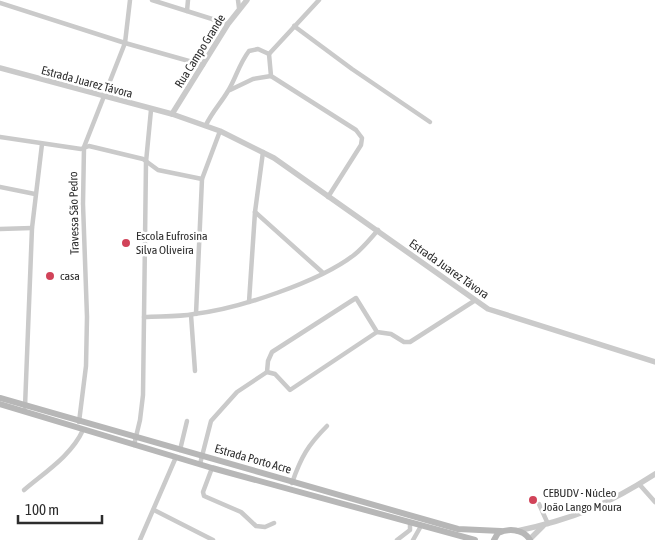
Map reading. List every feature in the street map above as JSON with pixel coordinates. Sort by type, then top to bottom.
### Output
[{"type":"main road","name":"Estrada Porto Acre","points":[[0,398],[82,430],[212,468],[475,540]]},
{"type":"main road","name":"Estrada Porto Acre","points":[[0,404],[25,408],[136,437],[458,528],[501,532],[516,531]]},
{"type":"main road","points":[[516,531],[525,534],[530,539]]},
{"type":"main road","points":[[494,540],[496,535],[501,532]]},
{"type":"street","name":"Travessa São Pedro","points":[[79,422],[85,382],[87,317],[83,204],[84,147],[125,43],[130,0]]},
{"type":"street","points":[[152,0],[228,24]]},
{"type":"street","points":[[187,11],[188,0]]},
{"type":"street","points":[[238,0],[239,8]]},
{"type":"street","name":"Rua Campo Grande","points":[[172,114],[228,24],[247,0]]},
{"type":"street","points":[[271,76],[269,54],[319,0]]},
{"type":"street","points":[[0,2],[125,43],[203,65]]},
{"type":"street","points":[[294,26],[352,70],[430,122]]},
{"type":"street","points":[[206,126],[211,115],[229,91],[240,63],[249,51],[258,49],[269,54]]},
{"type":"street","name":"Estrada Juarez Távora","points":[[0,68],[151,110],[172,114],[220,131],[263,152],[378,230],[474,301],[517,320],[655,362]]},
{"type":"street","points":[[229,91],[253,79],[271,76],[356,130],[362,140],[328,197]]},
{"type":"street","points":[[134,445],[143,396],[146,162],[151,110]]},
{"type":"street","points":[[194,371],[193,314],[202,178],[220,131]]},
{"type":"street","points":[[0,137],[42,144],[89,146],[140,158],[158,170],[202,178]]},
{"type":"street","points":[[25,408],[32,228],[42,144]]},
{"type":"street","points":[[249,302],[255,212],[263,152]]},
{"type":"street","points":[[0,187],[35,194]]},
{"type":"street","points":[[255,212],[322,272]]},
{"type":"street","points":[[0,229],[32,228]]},
{"type":"street","points":[[144,317],[193,314],[249,302],[288,288],[352,256],[378,230]]},
{"type":"street","points":[[267,372],[268,361],[272,352],[356,298],[377,332]]},
{"type":"street","points":[[200,464],[210,423],[215,416],[237,392],[267,372],[275,374],[290,390],[377,332],[391,334],[404,342],[410,342],[474,301]]},
{"type":"street","points":[[180,450],[187,421]]},
{"type":"street","points":[[292,482],[307,447],[327,426]]},
{"type":"street","points":[[24,490],[69,452],[82,430]]},
{"type":"street","points":[[141,540],[176,457]]},
{"type":"street","points":[[212,468],[203,492],[204,496],[241,512],[256,526],[265,527],[274,524]]},
{"type":"street","points":[[516,531],[546,525],[600,507],[655,474]]},
{"type":"street","points":[[639,484],[655,502]]},
{"type":"street","points":[[539,504],[546,525]]},
{"type":"street","points":[[154,510],[212,540]]},
{"type":"street","points":[[396,540],[410,530],[410,523]]},
{"type":"street","points":[[530,539],[546,525]]},
{"type":"street","points":[[413,540],[421,526]]},
{"type":"place","name":"Escola Eufrosina Silva Oliveira","points":[[126,243]]},
{"type":"place","name":"casa","points":[[50,276]]},
{"type":"place","name":"CEBUDV - Núcleo João Lango Moura","points":[[533,500]]}]
